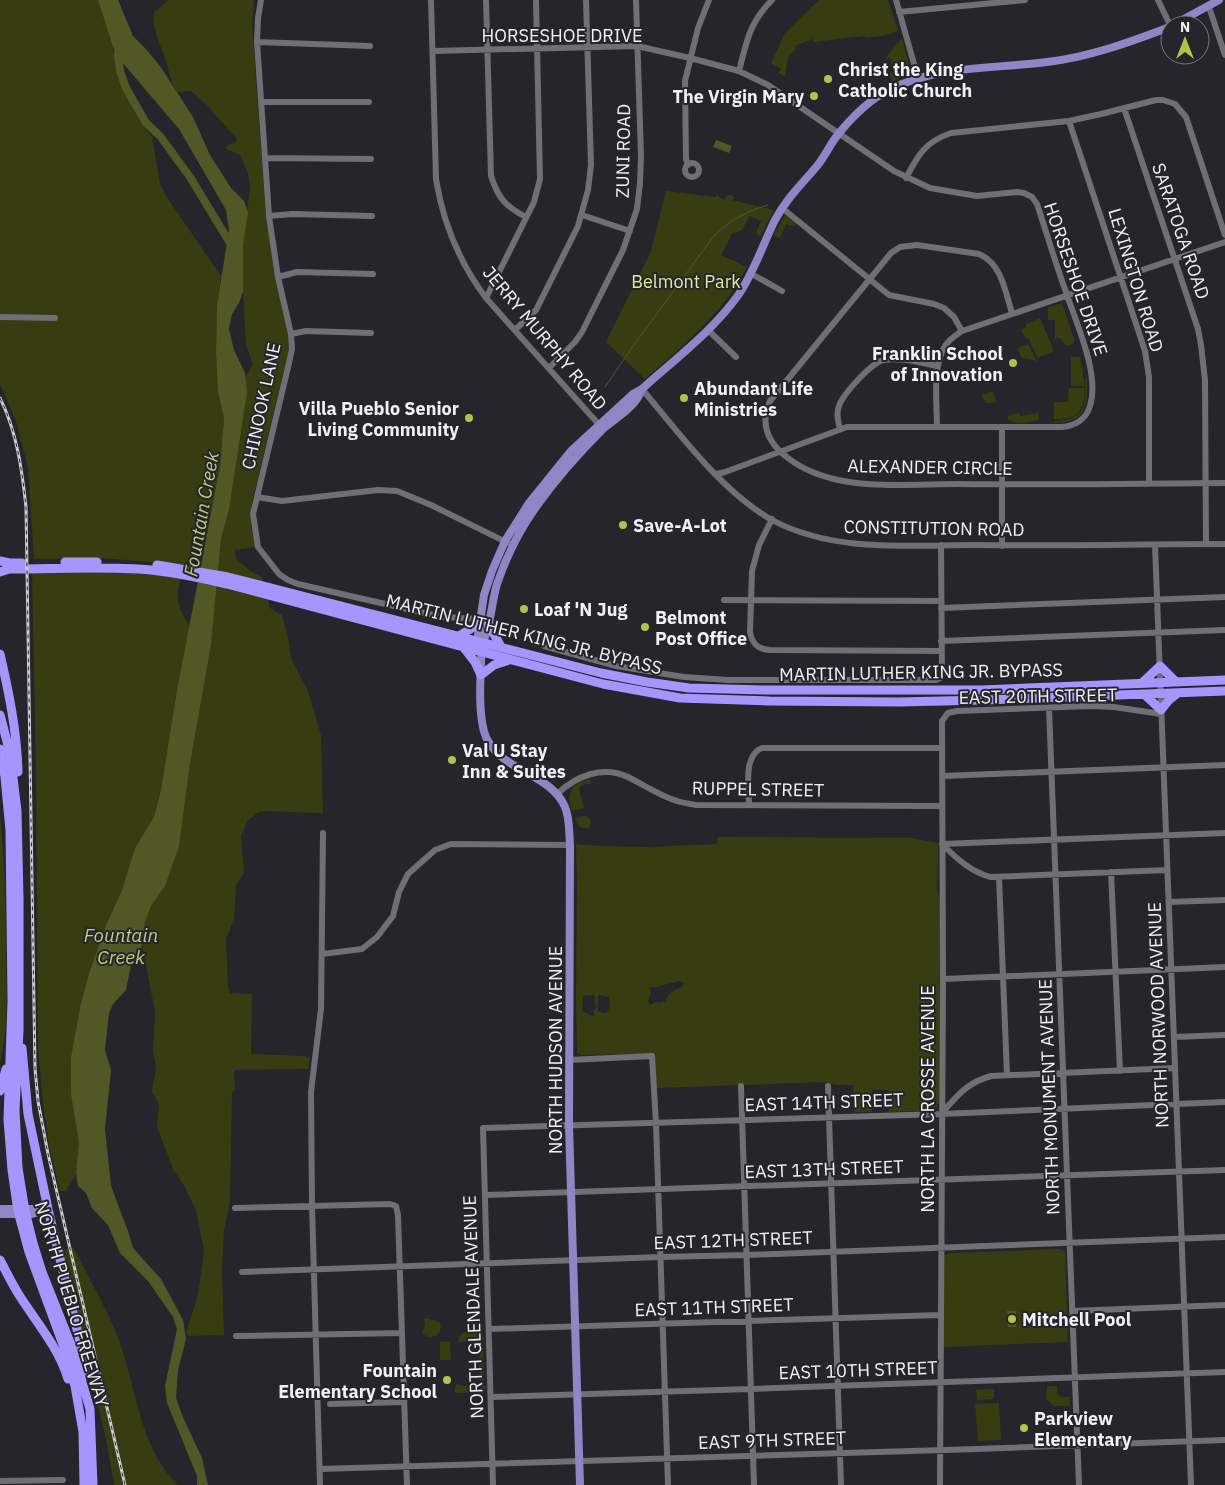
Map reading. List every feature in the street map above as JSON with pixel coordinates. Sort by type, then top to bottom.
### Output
[{"type":"highway","name":"MARTIN LUTHER KING JR. BYPASS","points":[[4,565],[97,568],[151,567],[228,581],[459,636],[628,679],[704,689],[990,690],[1142,684],[1178,693],[1225,691]]},
{"type":"highway","name":"MARTIN LUTHER KING JR. BYPASS","points":[[228,581],[481,653],[610,686],[646,693],[690,698],[899,702],[1075,697],[1145,694],[1176,682],[1225,680]]},
{"type":"highway","points":[[459,636],[484,621],[501,647]]},
{"type":"highway","points":[[464,648],[475,662],[481,675],[494,665],[509,660]]},
{"type":"highway","points":[[0,654],[11,702],[16,742],[17,811]]},
{"type":"highway","points":[[1142,684],[1160,666],[1176,682]]},
{"type":"highway","points":[[1075,697],[1103,690],[1216,686],[1225,684]]},
{"type":"highway","points":[[1145,694],[1161,712],[1171,698],[1178,693]]},
{"type":"highway","name":"NORTH PUEBLO FREEWAY","points":[[0,714],[10,753],[17,811],[19,1030],[15,1110],[18,1192]]},
{"type":"highway","name":"NORTH PUEBLO FREEWAY","points":[[0,749],[9,803],[12,942],[9,1143],[33,1266],[72,1373],[82,1423],[84,1485]]},
{"type":"highway","points":[[0,778],[9,803]]},
{"type":"highway","points":[[19,1030],[24,1062],[28,1114],[48,1209],[81,1346],[90,1409]]},
{"type":"highway","points":[[0,1091],[10,1054]]},
{"type":"highway","name":"NORTH PUEBLO FREEWAY","points":[[26,1228],[71,1345],[90,1409],[93,1485]]},
{"type":"highway","points":[[0,1260],[21,1298],[48,1336],[58,1355],[67,1374],[82,1423]]},
{"type":"main road","points":[[1193,15],[1219,0]]},
{"type":"main road","points":[[557,794],[502,758],[487,740],[482,720],[482,642],[478,636],[484,621],[484,595],[492,571],[537,493],[571,452],[601,427],[633,394],[642,389],[708,330],[740,292],[782,208],[818,165],[839,132],[856,114],[875,99],[890,90],[918,78],[939,73],[1048,62],[1080,56],[1113,48],[1160,30]]},
{"type":"main road","name":"NORTH HUDSON AVENUE","points":[[557,794],[565,807],[570,845],[569,1125],[580,1485]]},
{"type":"main road","points":[[0,1209],[48,1209]]},
{"type":"main road","points":[[0,1214],[32,1214],[48,1209]]},
{"type":"street","name":"CHINOOK LANE","points":[[261,0],[257,42],[269,216],[278,277],[291,334],[292,349],[254,514],[254,529],[258,547],[279,574],[298,584],[442,617],[484,621]]},
{"type":"street","name":"JERRY MURPHY ROAD","points":[[431,0],[435,158],[440,203],[448,228],[459,255],[486,298],[601,427]]},
{"type":"street","points":[[486,0],[491,176],[495,190],[504,202],[514,211],[526,217]]},
{"type":"street","points":[[486,298],[534,202],[540,180],[536,0]]},
{"type":"street","points":[[515,330],[536,310],[582,215],[588,190],[591,165],[586,0]]},
{"type":"street","name":"ZUNI ROAD","points":[[549,368],[575,342],[582,332],[623,250],[637,209],[640,183],[636,0]]},
{"type":"street","points":[[688,164],[686,159],[685,81],[698,28],[709,0]]},
{"type":"street","points":[[739,71],[749,33],[760,13],[772,0]]},
{"type":"street","points":[[896,0],[918,78]]},
{"type":"street","points":[[899,12],[948,4],[1025,0]]},
{"type":"street","points":[[1158,0],[1166,15]]},
{"type":"street","points":[[1209,7],[1225,55]]},
{"type":"street","points":[[257,42],[370,46]]},
{"type":"street","name":"HORSESHOE DRIVE","points":[[433,51],[637,46],[690,58],[739,71],[768,84],[906,178],[930,188],[977,196],[1017,192],[1032,197],[1036,204],[1091,372],[1092,399],[1089,410],[1079,422],[1067,426],[854,426],[840,429],[716,474]]},
{"type":"street","points":[[906,178],[923,150],[941,137],[951,133],[1069,121],[1156,100],[1170,101],[1180,107],[1186,117],[1225,235]]},
{"type":"street","points":[[262,102],[369,102]]},
{"type":"street","name":"SARATOGA ROAD","points":[[1124,108],[1198,329],[1205,380],[1206,544]]},
{"type":"street","name":"LEXINGTON ROAD","points":[[1069,121],[1147,362],[1149,390],[1149,483]]},
{"type":"street","points":[[266,158],[371,159]]},
{"type":"street","points":[[782,208],[892,297],[934,304],[944,308],[954,317],[962,331]]},
{"type":"street","points":[[269,216],[292,214],[372,216]]},
{"type":"street","points":[[582,215],[630,231]]},
{"type":"street","points":[[937,427],[938,366],[948,341],[962,331],[1225,242]]},
{"type":"street","name":"ALEXANDER CIRCLE","points":[[1012,313],[996,267],[989,260],[979,254],[905,245],[891,253],[770,401],[766,412],[768,434],[779,451],[813,471],[830,478],[851,482],[1002,484],[1225,483]]},
{"type":"street","points":[[278,277],[297,272],[373,274]]},
{"type":"street","points":[[750,273],[782,291]]},
{"type":"street","points":[[0,317],[54,318]]},
{"type":"street","points":[[708,330],[736,358]]},
{"type":"street","points":[[291,334],[306,331],[370,333]]},
{"type":"street","points":[[840,429],[839,404],[867,370],[875,364],[891,359],[938,366]]},
{"type":"street","name":"CONSTITUTION ROAD","points":[[642,389],[716,474],[744,501],[772,520],[808,535],[833,541],[860,544],[1002,546],[1225,544]]},
{"type":"street","points":[[1002,427],[1002,546]]},
{"type":"street","points":[[257,497],[282,501],[378,490],[396,491],[431,505],[509,543]]},
{"type":"street","points":[[772,520],[756,553],[751,579],[751,636],[754,643],[760,649],[941,651]]},
{"type":"street","name":"NORTH NORWOOD AVENUE","points":[[1155,544],[1191,1485]]},
{"type":"street","points":[[544,646],[637,671],[704,679],[927,681],[939,679],[942,674],[941,545]]},
{"type":"street","points":[[724,600],[941,604],[1225,597]]},
{"type":"street","points":[[941,640],[1225,630]]},
{"type":"street","name":"EAST 20TH STREET","points":[[946,715],[957,711],[1104,706],[1161,712]]},
{"type":"street","name":"NORTH MONUMENT AVENUE","points":[[1049,708],[1079,1485]]},
{"type":"street","name":"NORTH LA CROSSE AVENUE","points":[[940,1485],[943,979],[942,720],[946,715]]},
{"type":"street","points":[[749,805],[750,758],[753,753],[762,748],[942,748]]},
{"type":"street","points":[[942,776],[1225,765]]},
{"type":"street","name":"RUPPEL STREET","points":[[557,794],[568,783],[577,778],[590,774],[611,773],[626,776],[676,801],[696,805],[942,806]]},
{"type":"street","points":[[320,1485],[312,1205],[311,1092],[321,1009],[323,833]]},
{"type":"street","points":[[942,844],[1225,833]]},
{"type":"street","points":[[322,954],[362,949],[377,936],[394,916],[399,892],[408,874],[435,850],[451,844],[570,845]]},
{"type":"street","points":[[942,844],[970,869],[982,874],[999,877],[1167,870]]},
{"type":"street","points":[[1111,872],[1120,1071]]},
{"type":"street","points":[[999,877],[1007,1075]]},
{"type":"street","points":[[1169,902],[1225,900]]},
{"type":"street","points":[[943,979],[1225,967]]},
{"type":"street","points":[[1174,1037],[1225,1035]]},
{"type":"street","points":[[569,1060],[652,1056],[656,1123],[668,1485]]},
{"type":"street","points":[[941,1114],[960,1092],[973,1083],[991,1076],[1176,1068]]},
{"type":"street","points":[[741,1086],[754,1485]]},
{"type":"street","points":[[828,1086],[840,1485]]},
{"type":"street","name":"EAST 14TH STREET","points":[[483,1128],[1065,1110],[1225,1102]]},
{"type":"street","name":"NORTH GLENDALE AVENUE","points":[[483,1128],[494,1485]]},
{"type":"street","name":"EAST 13TH STREET","points":[[485,1195],[1225,1170]]},
{"type":"street","points":[[235,1208],[390,1204],[396,1206],[398,1215],[407,1485]]},
{"type":"street","name":"EAST 12TH STREET","points":[[242,1272],[1225,1237]]},
{"type":"street","points":[[1072,1311],[1225,1304]]},
{"type":"street","name":"EAST 11TH STREET","points":[[489,1329],[576,1328],[940,1315]]},
{"type":"street","points":[[236,1336],[402,1333]]},
{"type":"street","name":"EAST 10TH STREET","points":[[491,1397],[1225,1372]]},
{"type":"street","points":[[330,1404],[404,1402]]},
{"type":"street","name":"EAST 9TH STREET","points":[[320,1469],[493,1465],[1225,1440]]},
{"type":"street","points":[[0,1481],[63,1480]]},
{"type":"green space","points":[[0,0],[98,0],[113,47],[116,71],[141,123],[152,137],[160,184],[168,199],[221,276],[217,305],[216,353],[218,392],[224,418],[220,467],[204,546],[197,548],[186,565],[102,558],[34,559],[28,468],[16,421],[0,384]]},
{"type":"green space","points":[[168,0],[254,0],[252,24],[266,217],[290,345],[252,502],[251,527],[256,547],[235,550],[236,559],[249,570],[262,577],[270,608],[282,615],[288,636],[291,658],[308,691],[321,735],[323,813],[261,811],[248,820],[241,836],[244,873],[236,885],[234,919],[226,939],[230,993],[252,994],[251,1054],[303,1056],[310,1058],[308,1069],[234,1070],[235,1089],[232,1093],[230,1203],[224,1230],[222,1271],[224,1335],[189,1336],[186,1333],[198,1295],[204,1250],[196,1210],[184,1185],[174,1171],[157,1127],[159,1105],[152,1091],[156,1068],[153,1051],[155,1012],[142,944],[145,922],[151,906],[165,886],[179,847],[189,770],[211,645],[221,539],[229,510],[247,393],[245,378],[253,364],[246,345],[243,292],[243,245],[250,188],[248,173],[240,155],[226,149],[226,146],[236,142],[237,139],[206,104],[191,91],[177,92],[173,84],[155,30],[153,18],[154,12]]},
{"type":"green space","points":[[819,0],[888,0],[898,31],[866,38],[864,36],[814,42],[812,39],[795,46],[796,49],[788,57],[785,77],[779,73],[781,69],[771,63],[785,33]]},
{"type":"green space","points":[[902,38],[911,73],[893,81],[887,73],[893,72],[891,59],[885,58]]},
{"type":"green space","name":"Belmont Park","points":[[666,191],[715,197],[718,195],[724,199],[728,195],[732,195],[734,198],[732,200],[774,210],[760,237],[756,233],[761,221],[750,216],[742,230],[732,234],[721,255],[747,267],[738,284],[702,328],[645,379],[606,342],[651,251]]},
{"type":"green space","points":[[785,215],[797,224],[793,226],[786,224],[780,238],[774,235]]},
{"type":"green space","points":[[1062,303],[1075,341],[1070,345],[1066,345],[1058,337],[1055,339],[1055,320],[1048,320],[1048,307]]},
{"type":"green space","points":[[1040,318],[1054,351],[1038,358],[1028,338],[1026,339],[1021,330],[1026,327],[1026,324]]},
{"type":"green space","points":[[1028,344],[1037,362],[1022,358],[1017,348]]},
{"type":"green space","points":[[1071,357],[1080,357],[1085,386],[1071,386]]},
{"type":"green space","points":[[1085,377],[1087,378],[1087,397],[1083,411],[1073,419],[1054,423],[1054,421],[1073,418],[1082,409],[1086,395]]},
{"type":"green space","points":[[1069,388],[1085,388],[1081,409],[1069,418],[1054,419],[1054,402],[1068,402]]},
{"type":"green space","points":[[993,391],[996,402],[986,403],[981,395]]},
{"type":"green space","points":[[1019,413],[1020,416],[1039,413],[1039,419],[1023,423],[1007,419],[1009,415]]},
{"type":"green space","points":[[105,571],[151,574],[181,579],[178,592],[179,604],[190,626],[177,690],[161,790],[154,817],[135,848],[122,890],[107,923],[89,973],[80,1007],[71,1057],[71,1095],[79,1142],[79,1156],[76,1174],[66,1191],[60,1191],[49,1146],[38,1046],[32,573]]},
{"type":"green space","points":[[590,779],[592,784],[584,784],[579,788],[584,808],[572,811],[569,799],[572,790],[579,783]]},
{"type":"green space","points":[[0,815],[5,888],[7,999],[6,1025],[0,1063]]},
{"type":"green space","points":[[582,816],[590,819],[591,824],[589,828],[581,828],[575,819]]},
{"type":"green space","points":[[718,837],[911,838],[938,843],[937,891],[940,900],[939,1101],[936,1110],[889,1112],[888,1090],[872,1090],[872,1112],[854,1112],[853,1085],[836,1085],[824,1082],[657,1088],[654,1057],[645,1054],[581,1055],[577,1053],[576,844],[652,847],[717,844]],"holes":[[[679,981],[684,983],[683,987],[671,992],[665,1003],[662,1001],[650,1005],[648,1001],[651,993],[650,987]],[[594,995],[596,1008],[593,1011],[595,1015],[593,1016],[582,1011],[583,996]],[[598,996],[609,997],[608,1012],[598,1011]]]},
{"type":"green space","points":[[74,1248],[115,1330],[139,1411],[154,1451],[164,1469],[178,1485],[114,1485],[106,1439],[61,1250]]},
{"type":"green space","points":[[1059,1249],[1065,1251],[1068,1342],[943,1347],[943,1256],[949,1253]]},
{"type":"green space","points":[[424,1319],[439,1322],[441,1326],[436,1336],[429,1337],[422,1334],[425,1324]]},
{"type":"green space","points":[[464,1332],[483,1332],[484,1380],[480,1380],[479,1341],[458,1342],[459,1337]]},
{"type":"green space","points":[[440,1342],[450,1342],[451,1360],[440,1360]]},
{"type":"green space","points":[[457,1384],[463,1386],[485,1385],[485,1392],[455,1393]]},
{"type":"green space","points":[[1047,1386],[1057,1386],[1057,1393],[1061,1397],[1070,1397],[1070,1406],[1053,1406],[1046,1400]]},
{"type":"green space","points":[[994,1389],[994,1399],[977,1400],[976,1390]]},
{"type":"green space","points":[[999,1403],[1001,1440],[978,1441],[975,1404]]},
{"type":"water","points":[[98,0],[118,0],[133,36],[160,66],[193,117],[210,155],[231,188],[244,201],[248,212],[243,245],[243,292],[232,314],[229,329],[234,350],[245,373],[247,393],[229,510],[221,539],[211,645],[189,770],[179,847],[165,886],[151,906],[145,922],[141,950],[138,960],[131,965],[126,990],[113,1004],[109,1013],[105,1050],[111,1070],[105,1129],[111,1186],[133,1248],[161,1279],[183,1320],[186,1339],[178,1370],[176,1398],[202,1458],[208,1485],[197,1485],[197,1476],[167,1403],[165,1386],[177,1329],[173,1317],[148,1281],[120,1253],[108,1225],[92,1208],[86,1193],[78,1186],[76,1174],[79,1142],[71,1095],[71,1057],[80,1007],[89,973],[107,923],[122,890],[135,848],[154,817],[161,790],[177,690],[220,467],[224,418],[218,392],[216,353],[217,305],[229,230],[226,210],[179,129],[122,62],[113,47]]},
{"type":"water","points":[[716,140],[732,146],[729,153],[713,147]]},
{"type":"water","name":"Mitchell Pool","points":[[1007,1311],[1016,1311],[1016,1327],[1008,1327]]},
{"type":"waterway","name":"Fountain Creek","points":[[119,47],[120,71],[126,88],[146,123],[160,136],[190,177],[233,248]]},
{"type":"waterway","points":[[605,387],[713,237],[738,217],[768,205]]},
{"type":"railway","points":[[0,398],[15,438],[26,507],[35,1068],[38,1101],[48,1154],[125,1485]]},
{"type":"place","name":"Christ the King Catholic Church","points":[[828,79]]},
{"type":"place","name":"The Virgin Mary","points":[[814,96]]},
{"type":"place","name":"Franklin School of Innovation","points":[[1013,363]]},
{"type":"place","name":"Abundant Life Ministries","points":[[684,398]]},
{"type":"place","name":"Villa Pueblo Senior Living Community","points":[[469,418]]},
{"type":"place","name":"Save-A-Lot","points":[[623,525]]},
{"type":"place","name":"Loaf 'N Jug","points":[[524,609]]},
{"type":"place","name":"Belmont Post Office","points":[[645,627]]},
{"type":"place","name":"Val U Stay Inn & Suites","points":[[452,760]]},
{"type":"place","name":"Mitchell Pool","points":[[1012,1319]]},
{"type":"place","name":"Fountain Elementary School","points":[[447,1380]]},
{"type":"place","name":"Parkview Elementary","points":[[1024,1428]]}]
